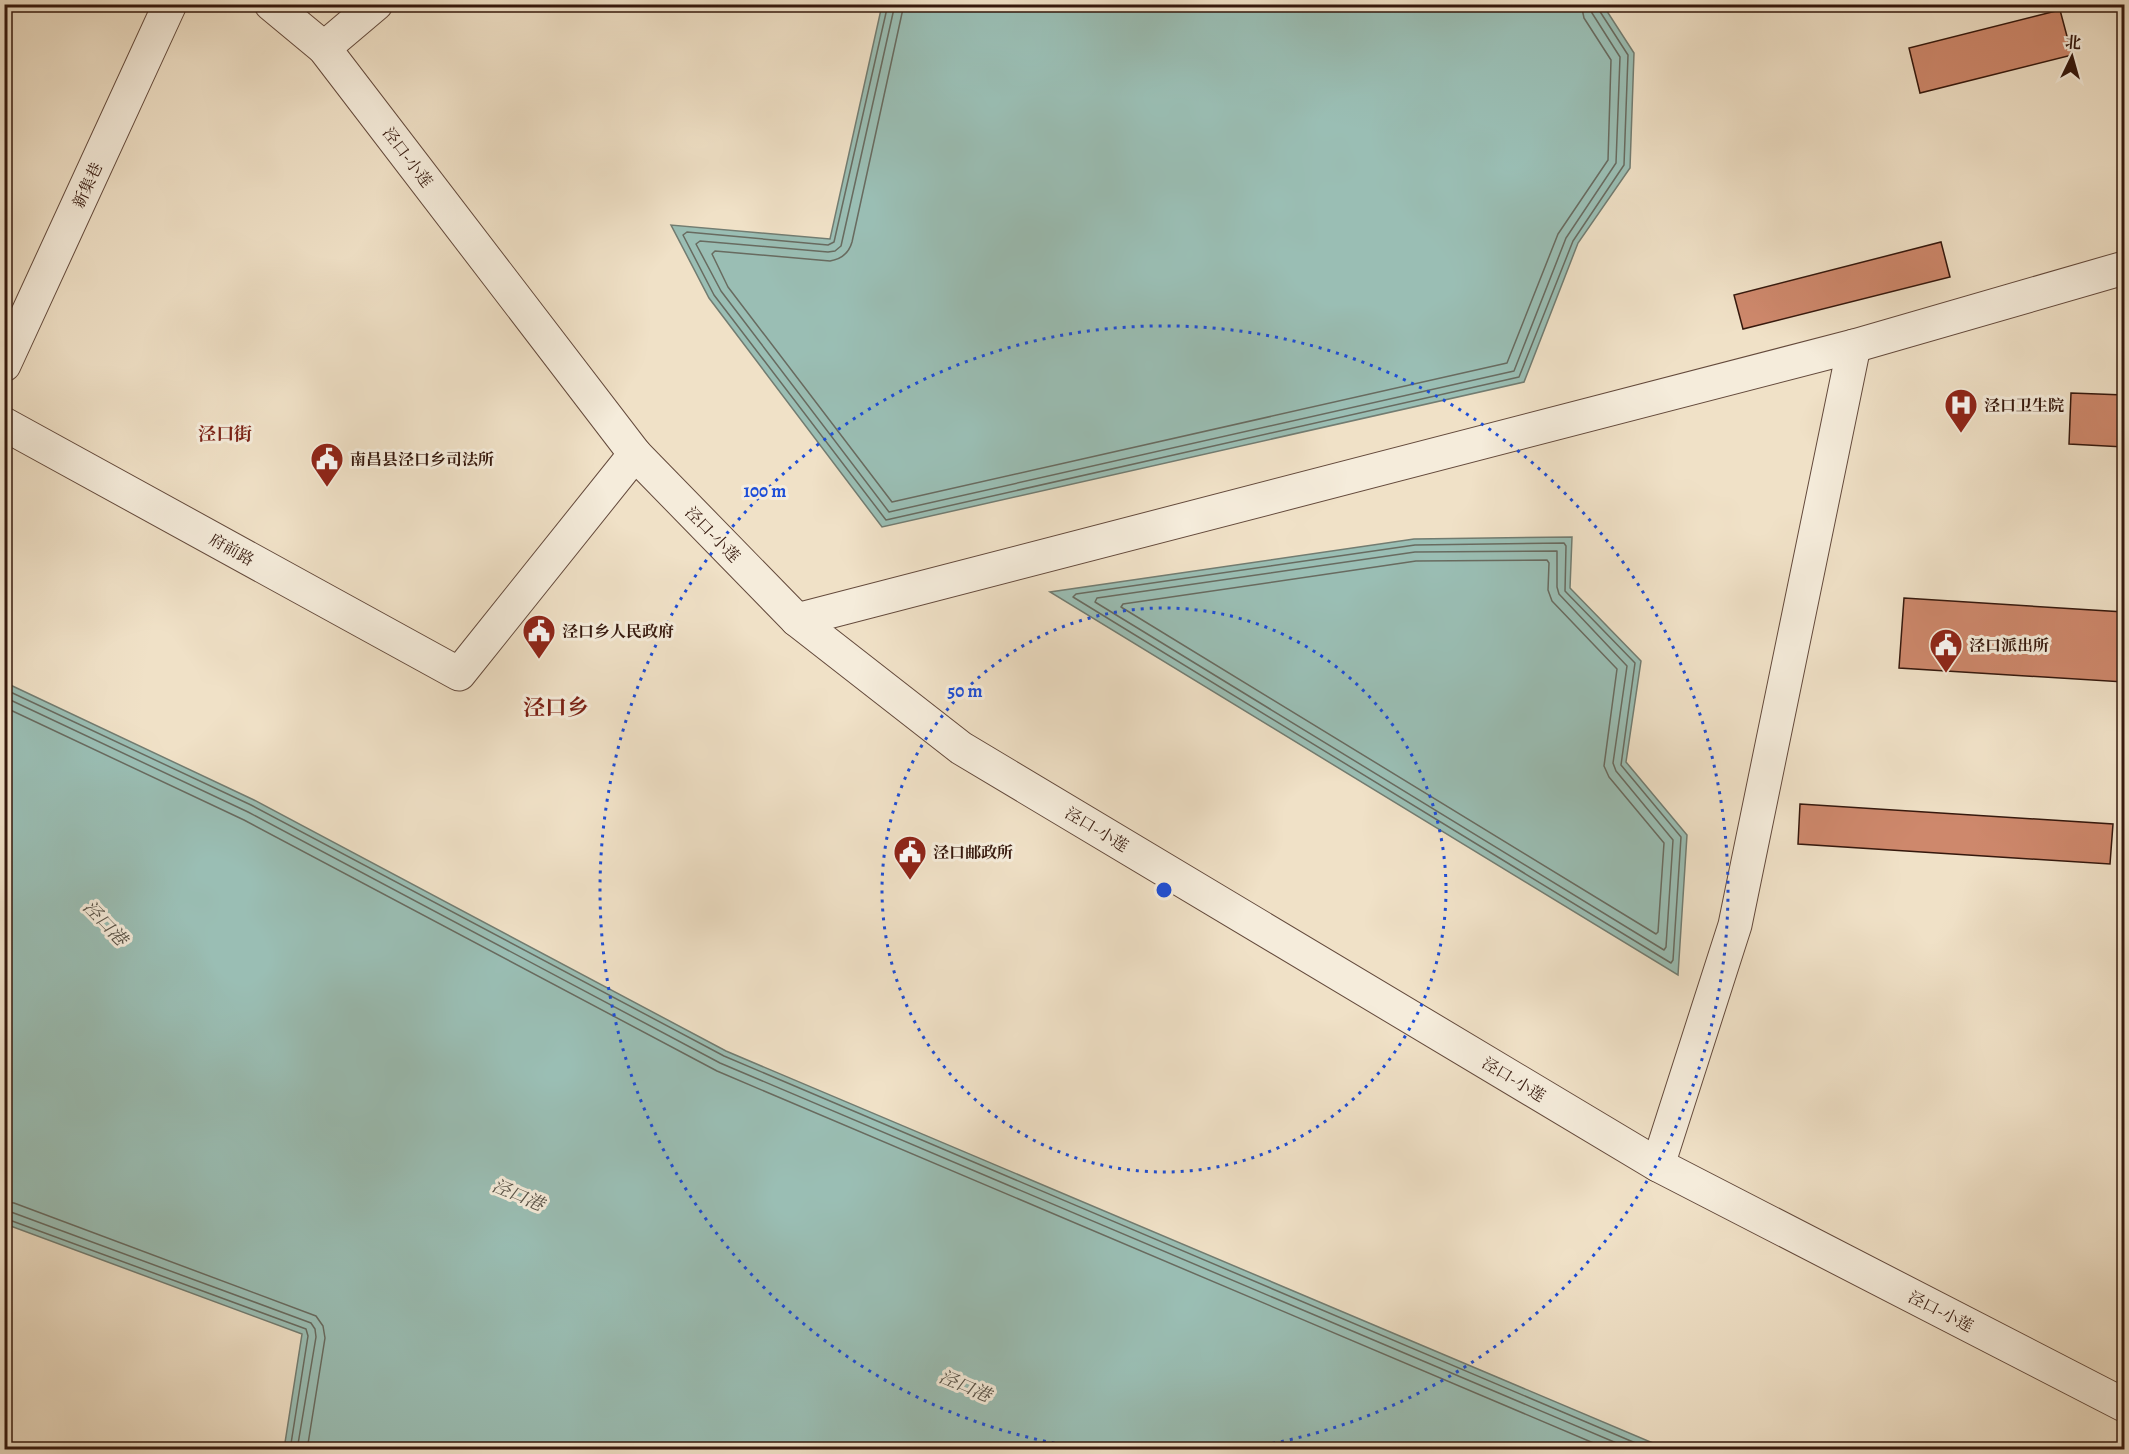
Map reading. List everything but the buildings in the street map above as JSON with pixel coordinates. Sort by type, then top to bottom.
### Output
[{"type":"street","name":"新集巷","points":[[4,364],[170,4]]},
{"type":"street","name":"泾口-小莲","points":[[271,4],[324,48],[635,454],[797,620],[961,748],[1658,1165],[2124,1405]]},
{"type":"street","points":[[324,48],[376,4]]},
{"type":"street","points":[[797,620],[1854,346],[2124,268]]},
{"type":"street","points":[[1658,1165],[1735,925],[1854,346]]},
{"type":"street","name":"府前路","points":[[4,424],[459,674],[635,454]]},
{"type":"water","points":[[882,5],[1603,5],[1634,53],[1630,168],[1578,243],[1524,382],[882,527],[709,298],[671,225],[830,239]]},
{"type":"water","points":[[1572,537],[1570,588],[1641,661],[1626,762],[1687,835],[1678,975],[1050,592],[1414,539]]},
{"type":"water","name":"泾口港","points":[[4,682],[254,800],[726,1051],[1667,1449],[284,1449],[302,1334],[5,1224]]},
{"type":"place","name":"泾口卫生院","points":[[1961,434]]},
{"type":"place","name":"南昌县泾口乡司法所","points":[[327,488]]},
{"type":"place","name":"泾口乡人民政府","points":[[539,660]]},
{"type":"place","name":"泾口派出所","points":[[1946,674]]},
{"type":"place","name":"泾口邮政所","points":[[910,881]]},
{"type":"district","name":"泾口街","points":[[225,434]]},
{"type":"district","name":"泾口乡","points":[[556,707]]}]
